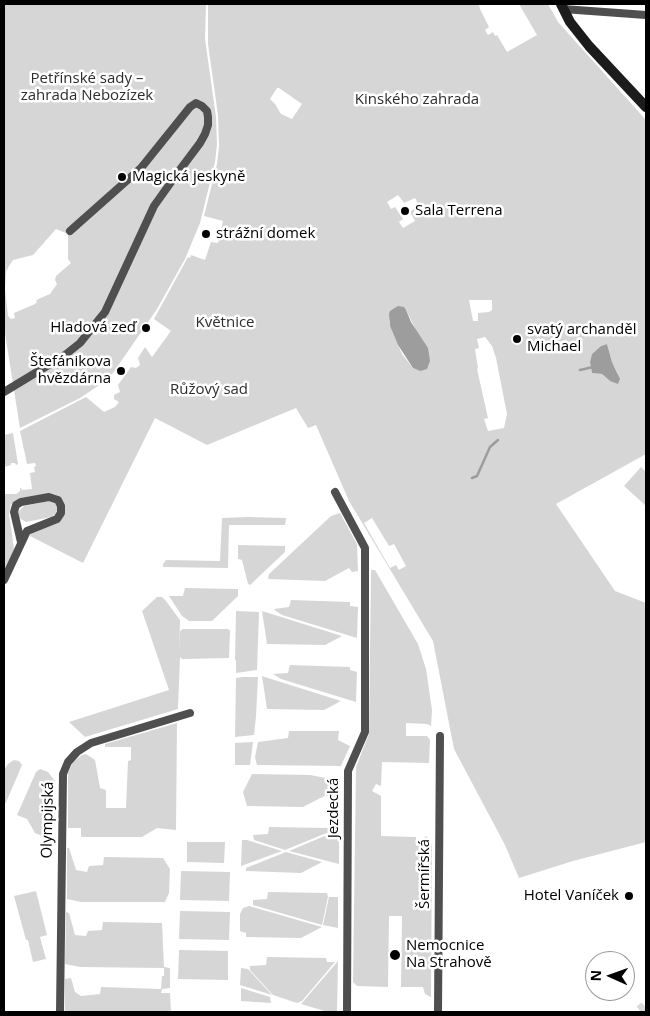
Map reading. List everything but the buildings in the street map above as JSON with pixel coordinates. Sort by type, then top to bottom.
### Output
[{"type":"street","points":[[562,6],[646,15]]},
{"type":"street","points":[[562,6],[570,22],[589,46],[646,107]]},
{"type":"street","points":[[5,391],[80,343],[105,312],[154,206],[178,170],[206,134],[208,125],[207,111],[196,103],[190,107],[138,171],[70,231]]},
{"type":"street","name":"Jezdecká","points":[[335,492],[365,548],[365,732],[348,771],[347,1012]]},
{"type":"street","points":[[4,580],[27,531],[57,519],[61,513],[61,506],[58,500],[49,497],[21,502],[16,505],[14,512],[21,542]]},
{"type":"street","name":"Olympijská","points":[[60,1012],[62,774],[68,762],[77,752],[91,743],[190,713]]},
{"type":"street","name":"Šermířská","points":[[438,1012],[440,736]]},
{"type":"green space","name":"Petřínské sady – zahrada Nebozízek","points":[[4,4],[206,4],[205,39],[216,117],[217,145],[215,162],[200,223],[185,259],[157,309],[113,373],[80,398],[20,428],[4,327]],"holes":[[[56,229],[68,234],[68,259],[71,263],[56,276],[57,284],[50,294],[36,300],[35,304],[14,313],[15,318],[11,319],[8,316],[5,289],[6,272],[13,260],[33,255]]]},
{"type":"green space","name":"Kinského zahrada","points":[[208,4],[480,4],[480,9],[489,27],[485,30],[488,35],[493,32],[495,36],[497,35],[507,52],[537,35],[519,4],[548,4],[558,22],[646,120],[646,454],[556,504],[615,591],[646,603],[646,842],[573,861],[519,878],[505,845],[454,749],[433,641],[349,501],[316,425],[308,428],[296,408],[207,445],[155,418],[83,563],[30,536],[31,533],[57,522],[64,505],[59,496],[50,493],[20,498],[11,504],[9,514],[14,549],[4,572],[4,494],[16,494],[20,491],[20,488],[22,490],[32,489],[30,473],[35,472],[34,467],[36,466],[35,463],[27,464],[20,431],[86,397],[104,412],[115,407],[119,402],[114,399],[114,395],[120,392],[118,385],[131,367],[136,368],[140,365],[138,358],[145,347],[152,357],[171,331],[154,319],[188,257],[190,258],[191,255],[205,260],[211,242],[218,243],[223,221],[204,216],[217,164],[219,146],[218,115],[208,44]],"holes":[[[277,88],[279,88],[302,104],[292,119],[281,114],[270,99]],[[398,195],[404,203],[415,198],[419,205],[410,212],[415,221],[403,228],[399,222],[403,219],[395,207],[391,209],[387,202]],[[469,300],[492,300],[492,310],[478,313],[478,321],[473,321]],[[406,310],[415,328],[420,371],[413,368],[402,354],[389,320]],[[485,337],[492,346],[496,358],[507,414],[504,428],[488,431],[484,419],[488,418],[477,369],[475,349],[479,348],[477,339]],[[607,344],[612,362],[618,374],[610,381],[602,374],[592,373],[590,362],[592,354],[601,346]],[[372,518],[389,546],[394,544],[406,566],[399,570],[396,565],[390,568],[364,523]]]},
{"type":"green space","points":[[13,433],[18,464],[11,463],[11,465],[4,467],[4,435]]},
{"type":"green space","points":[[641,467],[646,472],[646,506],[624,486]]},
{"type":"green space","points":[[49,501],[56,504],[58,508],[57,513],[51,517],[26,522],[19,518],[18,512],[24,506]]},
{"type":"green space","points":[[340,513],[357,544],[358,571],[352,572],[349,568],[325,581],[268,579],[269,574],[331,516]]},
{"type":"green space","points":[[222,518],[286,518],[285,525],[229,525],[228,568],[163,567],[166,560],[220,561]]},
{"type":"green space","points":[[238,545],[285,546],[285,552],[250,585],[248,584],[242,560],[238,559]]},
{"type":"green space","points":[[371,570],[375,570],[418,644],[426,669],[432,710],[431,726],[427,724],[406,723],[406,736],[427,736],[430,740],[429,763],[382,762],[381,786],[376,784],[372,791],[381,796],[381,836],[416,837],[416,846],[424,846],[425,836],[430,839],[432,847],[431,997],[425,994],[423,987],[401,987],[402,916],[389,916],[388,987],[357,986],[353,982],[356,767],[369,734]]},
{"type":"green space","points":[[185,588],[238,589],[238,596],[212,621],[189,621],[182,616],[169,596],[183,596]]},
{"type":"green space","points":[[157,597],[162,597],[166,601],[180,620],[179,654],[180,631],[183,629],[228,629],[230,631],[229,658],[182,659],[180,657],[178,709],[85,737],[69,722],[169,690],[142,611]]},
{"type":"green space","points":[[291,600],[350,602],[350,606],[358,607],[357,638],[282,615],[274,609],[289,607]]},
{"type":"green space","points":[[236,611],[259,612],[257,670],[236,673]]},
{"type":"green space","points":[[262,611],[342,636],[325,645],[267,644]]},
{"type":"green space","points":[[290,665],[350,667],[350,670],[357,672],[356,702],[281,679],[273,674],[288,673]]},
{"type":"green space","points":[[262,676],[341,701],[324,710],[267,709]]},
{"type":"green space","points":[[258,677],[254,735],[235,737],[236,678]]},
{"type":"green space","points":[[177,723],[176,830],[157,828],[142,837],[81,837],[81,828],[68,828],[68,773],[73,762],[86,754],[95,760],[100,788],[106,790],[106,808],[126,808],[128,761],[131,760],[131,747],[105,747],[105,744]]},
{"type":"green space","points":[[289,731],[339,731],[338,740],[350,746],[341,766],[257,765],[255,757],[258,742],[288,738]]},
{"type":"green space","points":[[253,742],[250,765],[235,765],[235,743]]},
{"type":"green space","points":[[14,760],[19,761],[22,765],[4,807],[4,770]]},
{"type":"green space","points":[[40,769],[48,772],[55,781],[54,831],[47,838],[35,833],[27,819],[17,815],[36,772]]},
{"type":"green space","points":[[252,774],[310,775],[336,780],[340,782],[339,800],[332,800],[326,795],[303,807],[247,806],[243,792]]},
{"type":"green space","points":[[269,827],[329,828],[329,832],[285,850],[254,840],[253,835],[268,834]]},
{"type":"green space","points":[[334,832],[339,832],[339,864],[289,851]]},
{"type":"green space","points":[[242,840],[247,840],[282,851],[241,866]]},
{"type":"green space","points":[[187,842],[225,842],[224,863],[187,862]]},
{"type":"green space","points":[[67,848],[69,848],[76,870],[87,872],[89,866],[103,865],[104,857],[163,858],[170,869],[169,893],[165,902],[81,902],[67,899]]},
{"type":"green space","points":[[286,852],[322,862],[301,873],[246,871],[246,868]]},
{"type":"green space","points":[[181,871],[230,872],[229,901],[180,900]]},
{"type":"green space","points":[[36,891],[47,935],[40,937],[46,959],[33,962],[14,896]]},
{"type":"green space","points":[[268,892],[327,893],[328,897],[322,925],[253,905],[253,900],[267,899]]},
{"type":"green space","points":[[329,897],[338,897],[338,928],[323,925]]},
{"type":"green space","points":[[249,906],[322,927],[301,938],[246,937],[246,933],[240,931],[240,914],[243,908]]},
{"type":"green space","points":[[180,911],[230,912],[229,940],[179,939]]},
{"type":"green space","points":[[66,912],[69,913],[75,935],[86,936],[88,931],[102,930],[103,922],[162,923],[164,967],[170,968],[170,988],[162,989],[161,993],[170,993],[171,1012],[65,1012],[65,979],[71,978],[75,992],[81,996],[100,994],[101,987],[161,989],[162,976],[164,976],[164,968],[80,967],[65,964]]},
{"type":"green space","points":[[179,950],[228,951],[228,980],[178,979]]},
{"type":"green space","points":[[267,957],[326,958],[327,962],[335,962],[302,1001],[297,1003],[273,995],[250,970],[250,966],[266,965]]},
{"type":"green space","points":[[338,961],[337,1012],[328,1012],[301,1004]]},
{"type":"green space","points":[[241,968],[248,969],[272,995],[240,985]]},
{"type":"green space","points":[[241,988],[270,997],[271,1003],[241,1001]]},
{"type":"shaded area","points":[[398,306],[404,307],[411,322],[428,348],[430,361],[427,369],[420,371],[413,368],[398,345],[390,326],[389,314],[390,311]]},
{"type":"shaded area","points":[[607,344],[612,362],[620,379],[618,384],[610,381],[602,374],[592,373],[590,362],[592,354],[601,346]]},
{"type":"waterway","points":[[580,370],[593,367]]},
{"type":"waterway","points":[[472,478],[477,476],[490,447],[498,440]]},
{"type":"tunnel","points":[[641,1012],[646,1008]]},
{"type":"place","name":"Magická jeskyně","points":[[122,177]]},
{"type":"place","name":"Sala Terrena","points":[[405,211]]},
{"type":"place","name":"strážní domek","points":[[206,234]]},
{"type":"place","name":"Hladová zeď","points":[[146,328]]},
{"type":"place","name":"svatý archanděl Michael","points":[[517,339]]},
{"type":"place","name":"Štefánikova hvězdárna","points":[[121,371]]},
{"type":"place","name":"Hotel Vaníček","points":[[629,896]]},
{"type":"place","name":"Nemocnice Na Strahově","points":[[395,955]]},
{"type":"park label","name":"Květnice","points":[[225,323]]},
{"type":"park label","name":"Růžový sad","points":[[209,390]]}]
